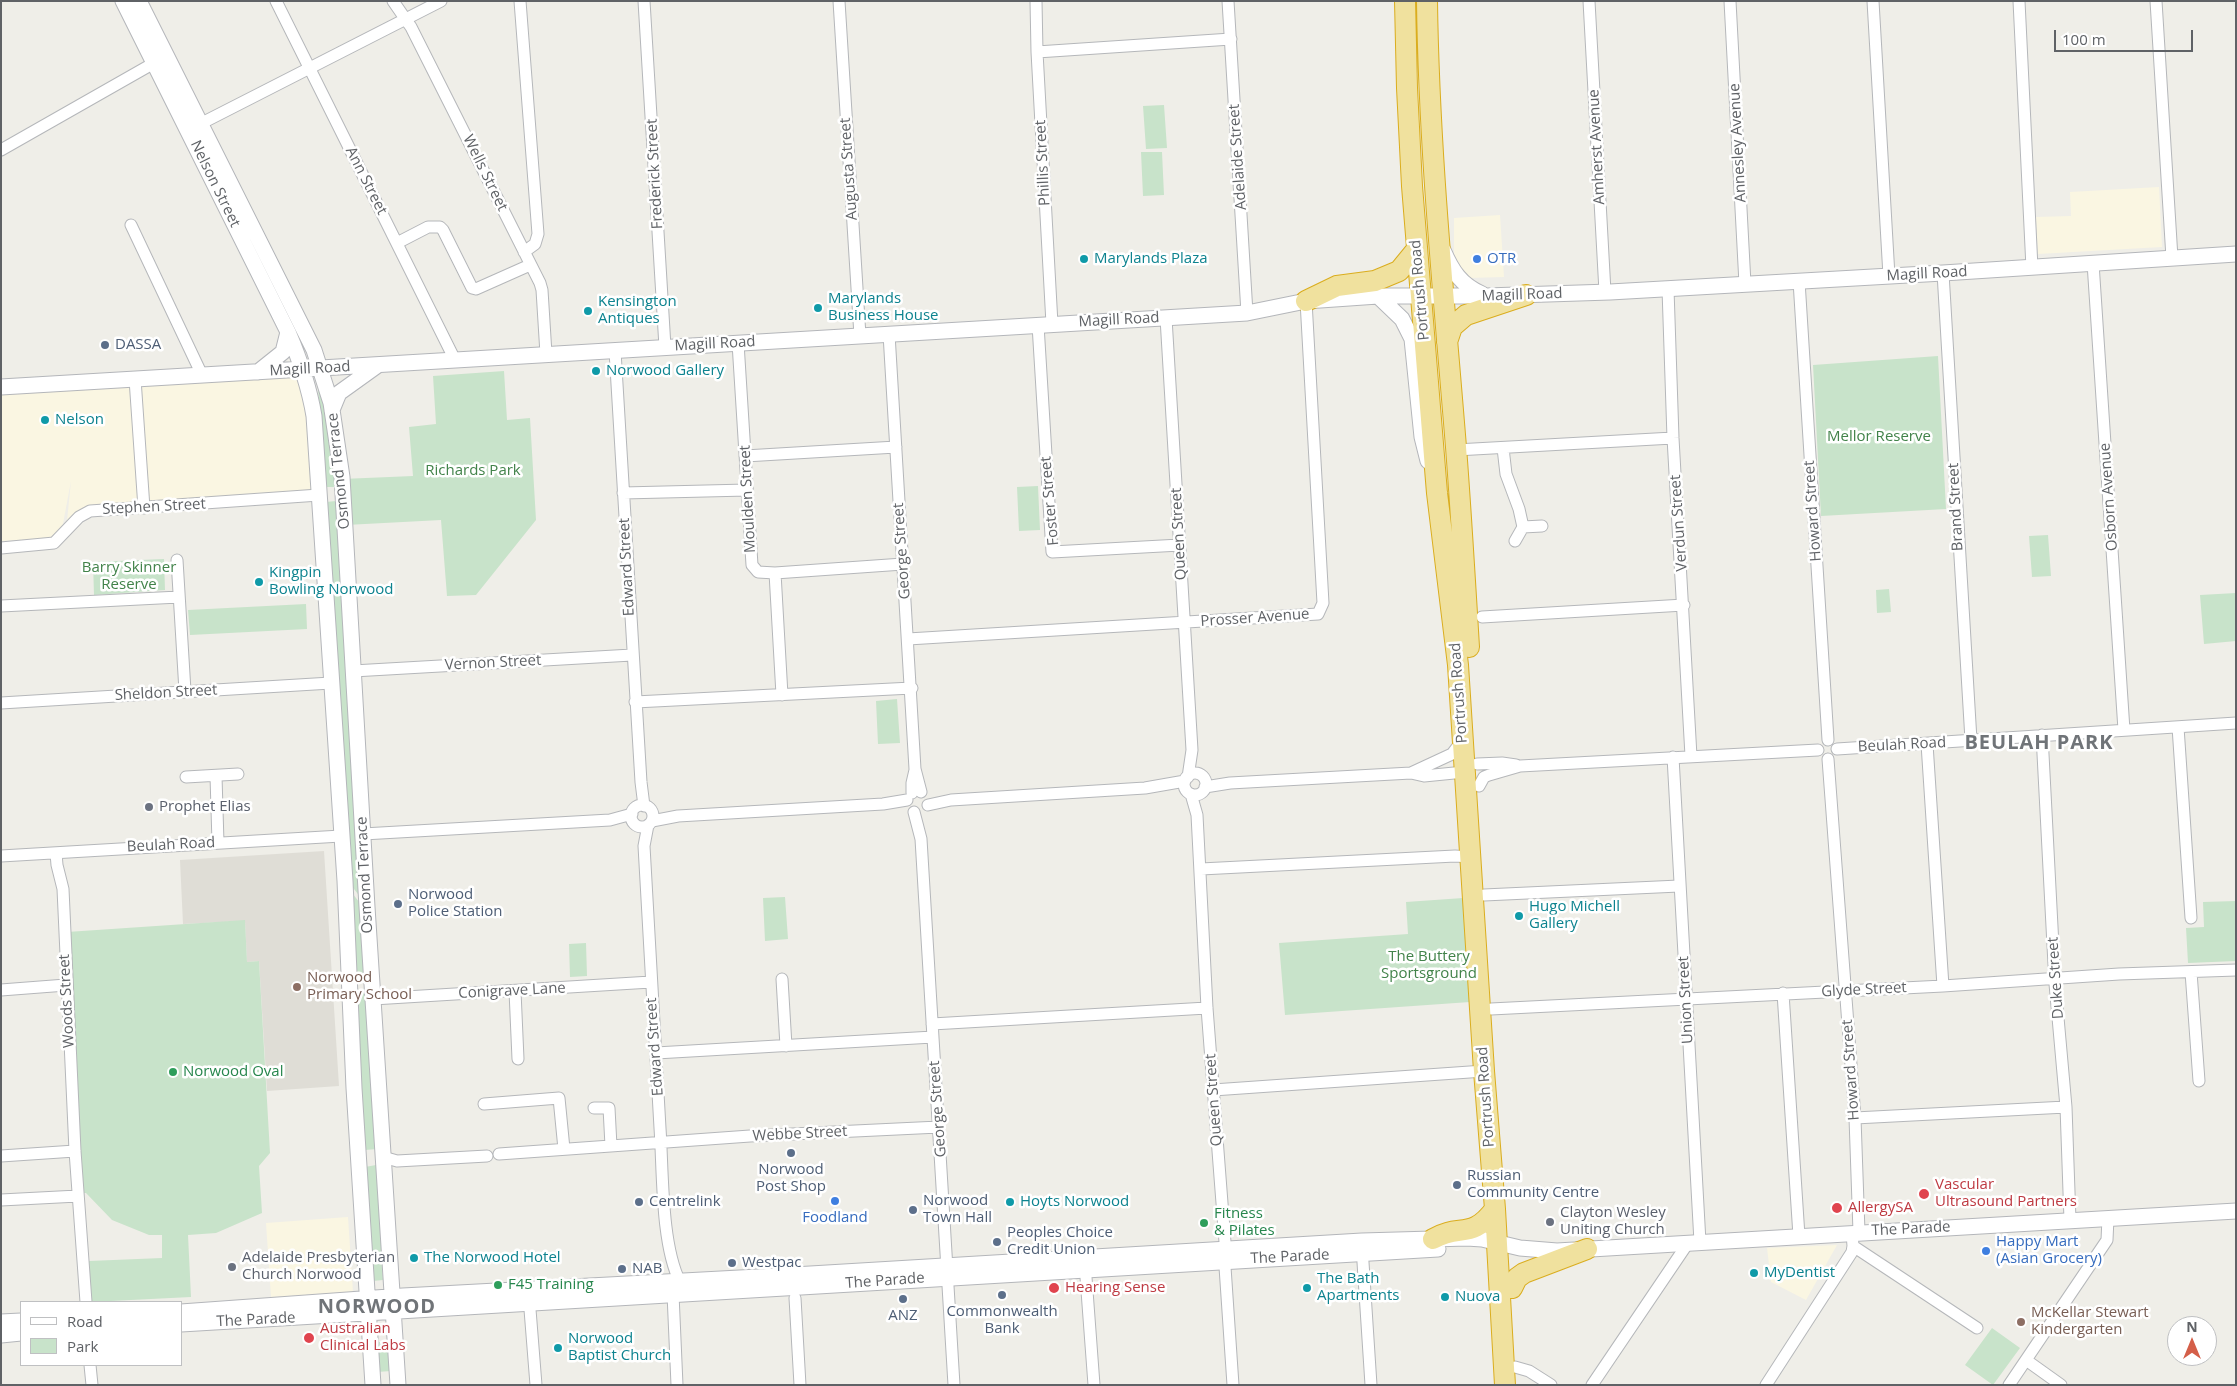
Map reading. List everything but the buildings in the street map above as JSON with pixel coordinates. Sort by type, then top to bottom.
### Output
[{"type":"highway","name":"Portrush Road","points":[[1406,1],[1407,91],[1417,249],[1438,493],[1458,665],[1462,740],[1479,786],[1510,1376]]},
{"type":"highway","name":"Portrush Road","points":[[1427,1],[1429,99],[1437,238],[1456,450],[1470,662],[1474,841],[1470,854],[1495,1209],[1512,1288],[1510,1376]]},
{"type":"highway","points":[[1306,301],[1337,286],[1375,281],[1399,271],[1417,249]]},
{"type":"highway","points":[[1447,342],[1452,328],[1466,315],[1526,295]]},
{"type":"highway","points":[[1433,1239],[1445,1232],[1467,1231],[1483,1224],[1495,1209]]},
{"type":"highway","points":[[1512,1288],[1517,1278],[1524,1273],[1587,1249]]},
{"type":"main road","name":"Nelson Street","points":[[123,1],[200,124],[309,342],[320,368]]},
{"type":"main road","name":"Nelson Street","points":[[139,1],[161,60],[288,332],[303,369]]},
{"type":"main road","points":[[1437,238],[1452,270],[1463,284],[1486,296]]},
{"type":"main road","name":"Magill Road","points":[[1,387],[1247,313],[1306,301],[1378,296],[1486,296],[1668,289],[2236,254]]},
{"type":"main road","points":[[1378,296],[1402,319],[1412,339],[1422,437],[1438,493]]},
{"type":"main road","points":[[258,372],[283,352],[288,332]]},
{"type":"main road","points":[[332,410],[339,393],[378,365]]},
{"type":"main road","name":"Osmond Terrace","points":[[320,368],[332,410],[339,448],[343,494],[398,1385]]},
{"type":"main road","name":"Osmond Terrace","points":[[303,369],[309,388],[314,416],[374,1385]]},
{"type":"main road","points":[[319,495],[343,494]]},
{"type":"main road","name":"The Parade","points":[[182,1312],[224,1315],[1398,1245],[1557,1251],[1799,1236],[1855,1237],[2070,1220],[2236,1211]]},
{"type":"main road","name":"The Parade","points":[[1398,1245],[1433,1239],[1467,1238],[1503,1250]]},
{"type":"main road","name":"The Parade","points":[[182,1324],[224,1315]]},
{"type":"main road","points":[[1,1322],[20,1321]]},
{"type":"main road","points":[[1,1335],[20,1334]]},
{"type":"street","name":"Ann Street","points":[[276,1],[455,360]]},
{"type":"street","name":"Wells Street","points":[[394,1],[405,19],[542,290],[546,354]]},
{"type":"street","points":[[200,124],[441,1]]},
{"type":"street","points":[[520,1],[538,234],[535,244],[524,252]]},
{"type":"street","name":"Frederick Street","points":[[644,1],[665,347]]},
{"type":"street","name":"Augusta Street","points":[[839,1],[860,336]]},
{"type":"street","name":"Phillis Street","points":[[1036,1],[1045,325]]},
{"type":"street","name":"Adelaide Street","points":[[1228,1],[1247,313]]},
{"type":"street","name":"Amherst Avenue","points":[[1589,1],[1605,292]]},
{"type":"street","name":"Annesley Avenue","points":[[1730,1],[1745,284]]},
{"type":"street","points":[[1873,1],[1889,276]]},
{"type":"street","points":[[2019,1],[2032,268]]},
{"type":"street","points":[[2156,1],[2172,258]]},
{"type":"street","points":[[1036,52],[1231,39]]},
{"type":"street","points":[[1,150],[161,60]]},
{"type":"street","points":[[131,225],[202,375]]},
{"type":"street","points":[[397,243],[428,227],[440,227],[472,288],[476,289],[530,265]]},
{"type":"street","name":"Osborn Avenue","points":[[2093,264],[2124,730]]},
{"type":"street","name":"Brand Street","points":[[1943,273],[1971,740]]},
{"type":"street","name":"Howard Street","points":[[1799,281],[1828,740]]},
{"type":"street","name":"Verdun Street","points":[[1668,289],[1691,756]]},
{"type":"street","name":"Prosser Avenue","points":[[908,638],[1314,616],[1318,614],[1322,607],[1306,301]]},
{"type":"street","name":"Queen Street","points":[[1166,318],[1233,1385]]},
{"type":"street","name":"Foster Street","points":[[1045,325],[1052,552],[1180,545]]},
{"type":"street","name":"George Street","points":[[889,334],[912,688],[915,769],[912,783],[918,802],[954,1385]]},
{"type":"street","name":"Moulden Street","points":[[738,343],[752,566],[758,572],[775,573]]},
{"type":"street","name":"Edward Street","points":[[615,350],[668,1248],[666,1257],[677,1385]]},
{"type":"street","points":[[136,379],[144,508]]},
{"type":"street","points":[[1456,450],[1674,438]]},
{"type":"street","points":[[746,456],[896,447]]},
{"type":"street","points":[[1504,448],[1506,474],[1517,501],[1523,526],[1515,541]]},
{"type":"street","points":[[623,493],[747,490]]},
{"type":"street","name":"Stephen Street","points":[[1,548],[54,543],[79,517],[90,511],[319,495]]},
{"type":"street","points":[[1523,526],[1542,526]]},
{"type":"street","points":[[177,560],[185,692]]},
{"type":"street","points":[[782,695],[775,573],[903,564]]},
{"type":"street","points":[[1,606],[179,597]]},
{"type":"street","points":[[1482,617],[1684,605]]},
{"type":"street","name":"Vernon Street","points":[[353,671],[632,655]]},
{"type":"street","name":"Sheldon Street","points":[[1,702],[332,683]]},
{"type":"street","points":[[635,702],[912,688]]},
{"type":"street","name":"Beulah Road","points":[[1837,749],[2236,723]]},
{"type":"street","points":[[2178,727],[2191,918]]},
{"type":"street","name":"Duke Street","points":[[2042,735],[2055,978],[2066,1107],[2070,1220]]},
{"type":"street","points":[[1411,773],[1452,754],[1462,740]]},
{"type":"street","points":[[1828,740],[1835,744],[1837,749],[1834,757],[1828,759],[1820,756],[1818,750],[1822,742],[1828,740]]},
{"type":"street","points":[[1927,744],[1943,986]]},
{"type":"street","points":[[1479,786],[1484,777],[1488,775],[1520,766],[1818,750]]},
{"type":"street","name":"Union Street","points":[[1673,757],[1686,998],[1694,1243]]},
{"type":"street","name":"Howard Street","points":[[1828,759],[1855,1118],[1855,1237]]},
{"type":"street","points":[[363,834],[918,802],[936,795],[951,800],[1195,784],[1411,773],[1424,776],[1502,763],[1520,766]]},
{"type":"street","points":[[186,777],[238,774]]},
{"type":"street","points":[[216,776],[218,843]]},
{"type":"street","name":"Beulah Road","points":[[1,856],[341,836]]},
{"type":"street","name":"Woods Street","points":[[56,853],[63,888],[75,1151],[86,1301]]},
{"type":"street","points":[[1201,870],[1470,854]]},
{"type":"street","points":[[1484,895],[1679,886]]},
{"type":"street","name":"Glyde Street","points":[[1491,1009],[2236,970]]},
{"type":"street","points":[[2191,972],[2199,1081]]},
{"type":"street","points":[[782,979],[786,1046]]},
{"type":"street","name":"Conigrave Lane","points":[[373,999],[651,982]]},
{"type":"street","points":[[1,990],[66,985]]},
{"type":"street","points":[[515,991],[518,1059]]},
{"type":"street","points":[[1783,994],[1799,1236]]},
{"type":"street","points":[[932,1024],[1208,1008]]},
{"type":"street","points":[[656,1053],[933,1037]]},
{"type":"street","points":[[1213,1090],[1484,1071]]},
{"type":"street","points":[[484,1104],[559,1098],[564,1149]]},
{"type":"street","points":[[1855,1118],[2066,1107]]},
{"type":"street","points":[[594,1108],[609,1108],[611,1146]]},
{"type":"street","name":"Webbe Street","points":[[383,1157],[397,1161],[611,1146],[939,1127]]},
{"type":"street","points":[[1,1156],[75,1151]]},
{"type":"street","points":[[1,1200],[78,1196]]},
{"type":"street","points":[[2009,1385],[2107,1240],[2108,1218]]},
{"type":"street","points":[[1766,1385],[1852,1252],[1855,1237],[1977,1328]]},
{"type":"street","points":[[1592,1385],[1694,1243]]},
{"type":"street","points":[[1362,1247],[1371,1385]]},
{"type":"street","points":[[1085,1263],[1094,1385]]},
{"type":"street","points":[[529,1297],[536,1385]]},
{"type":"street","points":[[795,1298],[800,1385]]},
{"type":"street","points":[[2026,1360],[2061,1385]]},
{"type":"street","points":[[90,1366],[92,1385]]},
{"type":"street","points":[[1510,1376],[1529,1371],[1552,1385]]},
{"type":"shaded area","points":[[2159,187],[2162,247],[2038,254],[2036,217],[2071,216],[2070,192]]},
{"type":"shaded area","points":[[1500,215],[1504,277],[1469,278],[1459,267],[1454,256],[1454,218]]},
{"type":"shaded area","points":[[303,369],[319,495],[90,511],[66,531],[71,481],[62,529],[52,538],[1,541],[1,387]]},
{"type":"shaded area","name":"Norwood Primary School","points":[[324,851],[339,1086],[267,1091],[259,961],[247,962],[245,921],[183,924],[180,860]]},
{"type":"shaded area","points":[[348,1217],[353,1292],[271,1297],[266,1223]]},
{"type":"shaded area","points":[[1837,1245],[1806,1300],[1771,1282],[1767,1248]]},
{"type":"green space","points":[[1164,105],[1167,148],[1146,149],[1143,106]]},
{"type":"green space","points":[[1141,152],[1162,152],[1164,195],[1143,196]]},
{"type":"green space","name":"Mellor Reserve","points":[[1938,356],[1946,509],[1821,516],[1813,365]]},
{"type":"green space","name":"Richards Park","points":[[504,371],[507,420],[530,418],[536,520],[476,595],[447,596],[441,520],[346,525],[342,479],[413,476],[409,427],[436,424],[433,376]]},
{"type":"green space","points":[[318,390],[328,413],[335,487],[325,487],[324,450]]},
{"type":"green space","points":[[1038,486],[1040,530],[1019,531],[1017,487]]},
{"type":"green space","points":[[336,501],[361,898],[347,880],[326,502]]},
{"type":"green space","points":[[2048,535],[2051,576],[2032,577],[2029,536]]},
{"type":"green space","name":"Barry Skinner Reserve","points":[[164,559],[165,590],[94,595],[93,562]]},
{"type":"green space","points":[[1889,589],[1891,612],[1877,613],[1876,590]]},
{"type":"green space","points":[[2236,593],[2236,641],[2204,644],[2200,595]]},
{"type":"green space","points":[[306,604],[307,629],[190,635],[188,610]]},
{"type":"green space","points":[[897,699],[900,743],[878,744],[876,701]]},
{"type":"green space","points":[[349,889],[363,907],[368,974],[353,974]]},
{"type":"green space","points":[[785,897],[788,939],[765,941],[763,898]]},
{"type":"green space","name":"The Buttery Sportsground","points":[[1463,898],[1470,1002],[1285,1015],[1279,943],[1408,934],[1406,902]]},
{"type":"green space","points":[[2236,901],[2236,961],[2188,963],[2186,928],[2204,927],[2203,902]]},
{"type":"green space","points":[[245,920],[247,962],[259,961],[270,1153],[259,1166],[262,1213],[216,1233],[188,1235],[191,1297],[91,1301],[89,1261],[162,1258],[162,1235],[149,1235],[112,1220],[86,1193],[81,1193],[67,932]]},
{"type":"green space","points":[[586,943],[587,976],[570,977],[569,944]]},
{"type":"green space","points":[[369,989],[377,1149],[365,1150],[354,990]]},
{"type":"green space","points":[[376,1165],[383,1220],[381,1256],[383,1280],[373,1281],[365,1167]]},
{"type":"green space","points":[[1992,1328],[2020,1348],[1993,1385],[1965,1365]]},
{"type":"green space","points":[[379,1342],[389,1342],[391,1371],[377,1372]]},
{"type":"place","name":"Marylands Plaza","points":[[1084,259]]},
{"type":"place","name":"OTR","points":[[1477,259]]},
{"type":"place","name":"Marylands Business House","points":[[818,308]]},
{"type":"place","name":"Kensington Antiques","points":[[588,311]]},
{"type":"place","name":"DASSA","points":[[105,345]]},
{"type":"place","name":"Norwood Gallery","points":[[596,371]]},
{"type":"place","name":"Nelson","points":[[45,420]]},
{"type":"place","name":"Kingpin Bowling Norwood","points":[[259,582]]},
{"type":"place","name":"Prophet Elias","points":[[149,807]]},
{"type":"place","name":"Norwood Police Station","points":[[398,904]]},
{"type":"place","name":"Hugo Michell Gallery","points":[[1519,916]]},
{"type":"place","name":"Norwood Primary School","points":[[297,987]]},
{"type":"place","name":"Norwood Oval","points":[[173,1072]]},
{"type":"place","name":"Norwood Post Shop","points":[[791,1153]]},
{"type":"place","name":"Russian Community Centre","points":[[1457,1185]]},
{"type":"place","name":"Vascular Ultrasound Partners","points":[[1924,1194]]},
{"type":"place","name":"Foodland","points":[[835,1201]]},
{"type":"place","name":"Centrelink","points":[[639,1202]]},
{"type":"place","name":"Hoyts Norwood","points":[[1010,1202]]},
{"type":"place","name":"AllergySA","points":[[1837,1208]]},
{"type":"place","name":"Norwood Town Hall","points":[[913,1210]]},
{"type":"place","name":"Clayton Wesley Uniting Church","points":[[1550,1222]]},
{"type":"place","name":"Fitness & Pilates","points":[[1204,1223]]},
{"type":"place","name":"Peoples Choice Credit Union","points":[[997,1242]]},
{"type":"place","name":"Happy Mart (Asian Grocery)","points":[[1986,1251]]},
{"type":"place","name":"The Norwood Hotel","points":[[414,1258]]},
{"type":"place","name":"Westpac","points":[[732,1263]]},
{"type":"place","name":"Adelaide Presbyterian Church Norwood","points":[[232,1267]]},
{"type":"place","name":"NAB","points":[[622,1269]]},
{"type":"place","name":"MyDentist","points":[[1754,1273]]},
{"type":"place","name":"F45 Training","points":[[498,1285]]},
{"type":"place","name":"Hearing Sense","points":[[1054,1288]]},
{"type":"place","name":"The Bath Apartments","points":[[1307,1288]]},
{"type":"place","name":"Commonwealth Bank","points":[[1002,1295]]},
{"type":"place","name":"Nuova","points":[[1445,1297]]},
{"type":"place","name":"ANZ","points":[[903,1299]]},
{"type":"place","name":"McKellar Stewart Kindergarten","points":[[2021,1322]]},
{"type":"place","name":"Australian Clinical Labs","points":[[309,1338]]},
{"type":"place","name":"Norwood Baptist Church","points":[[558,1348]]},
{"type":"district","name":"BEULAH PARK","points":[[2039,743]]},
{"type":"district","name":"NORWOOD","points":[[377,1307]]}]
